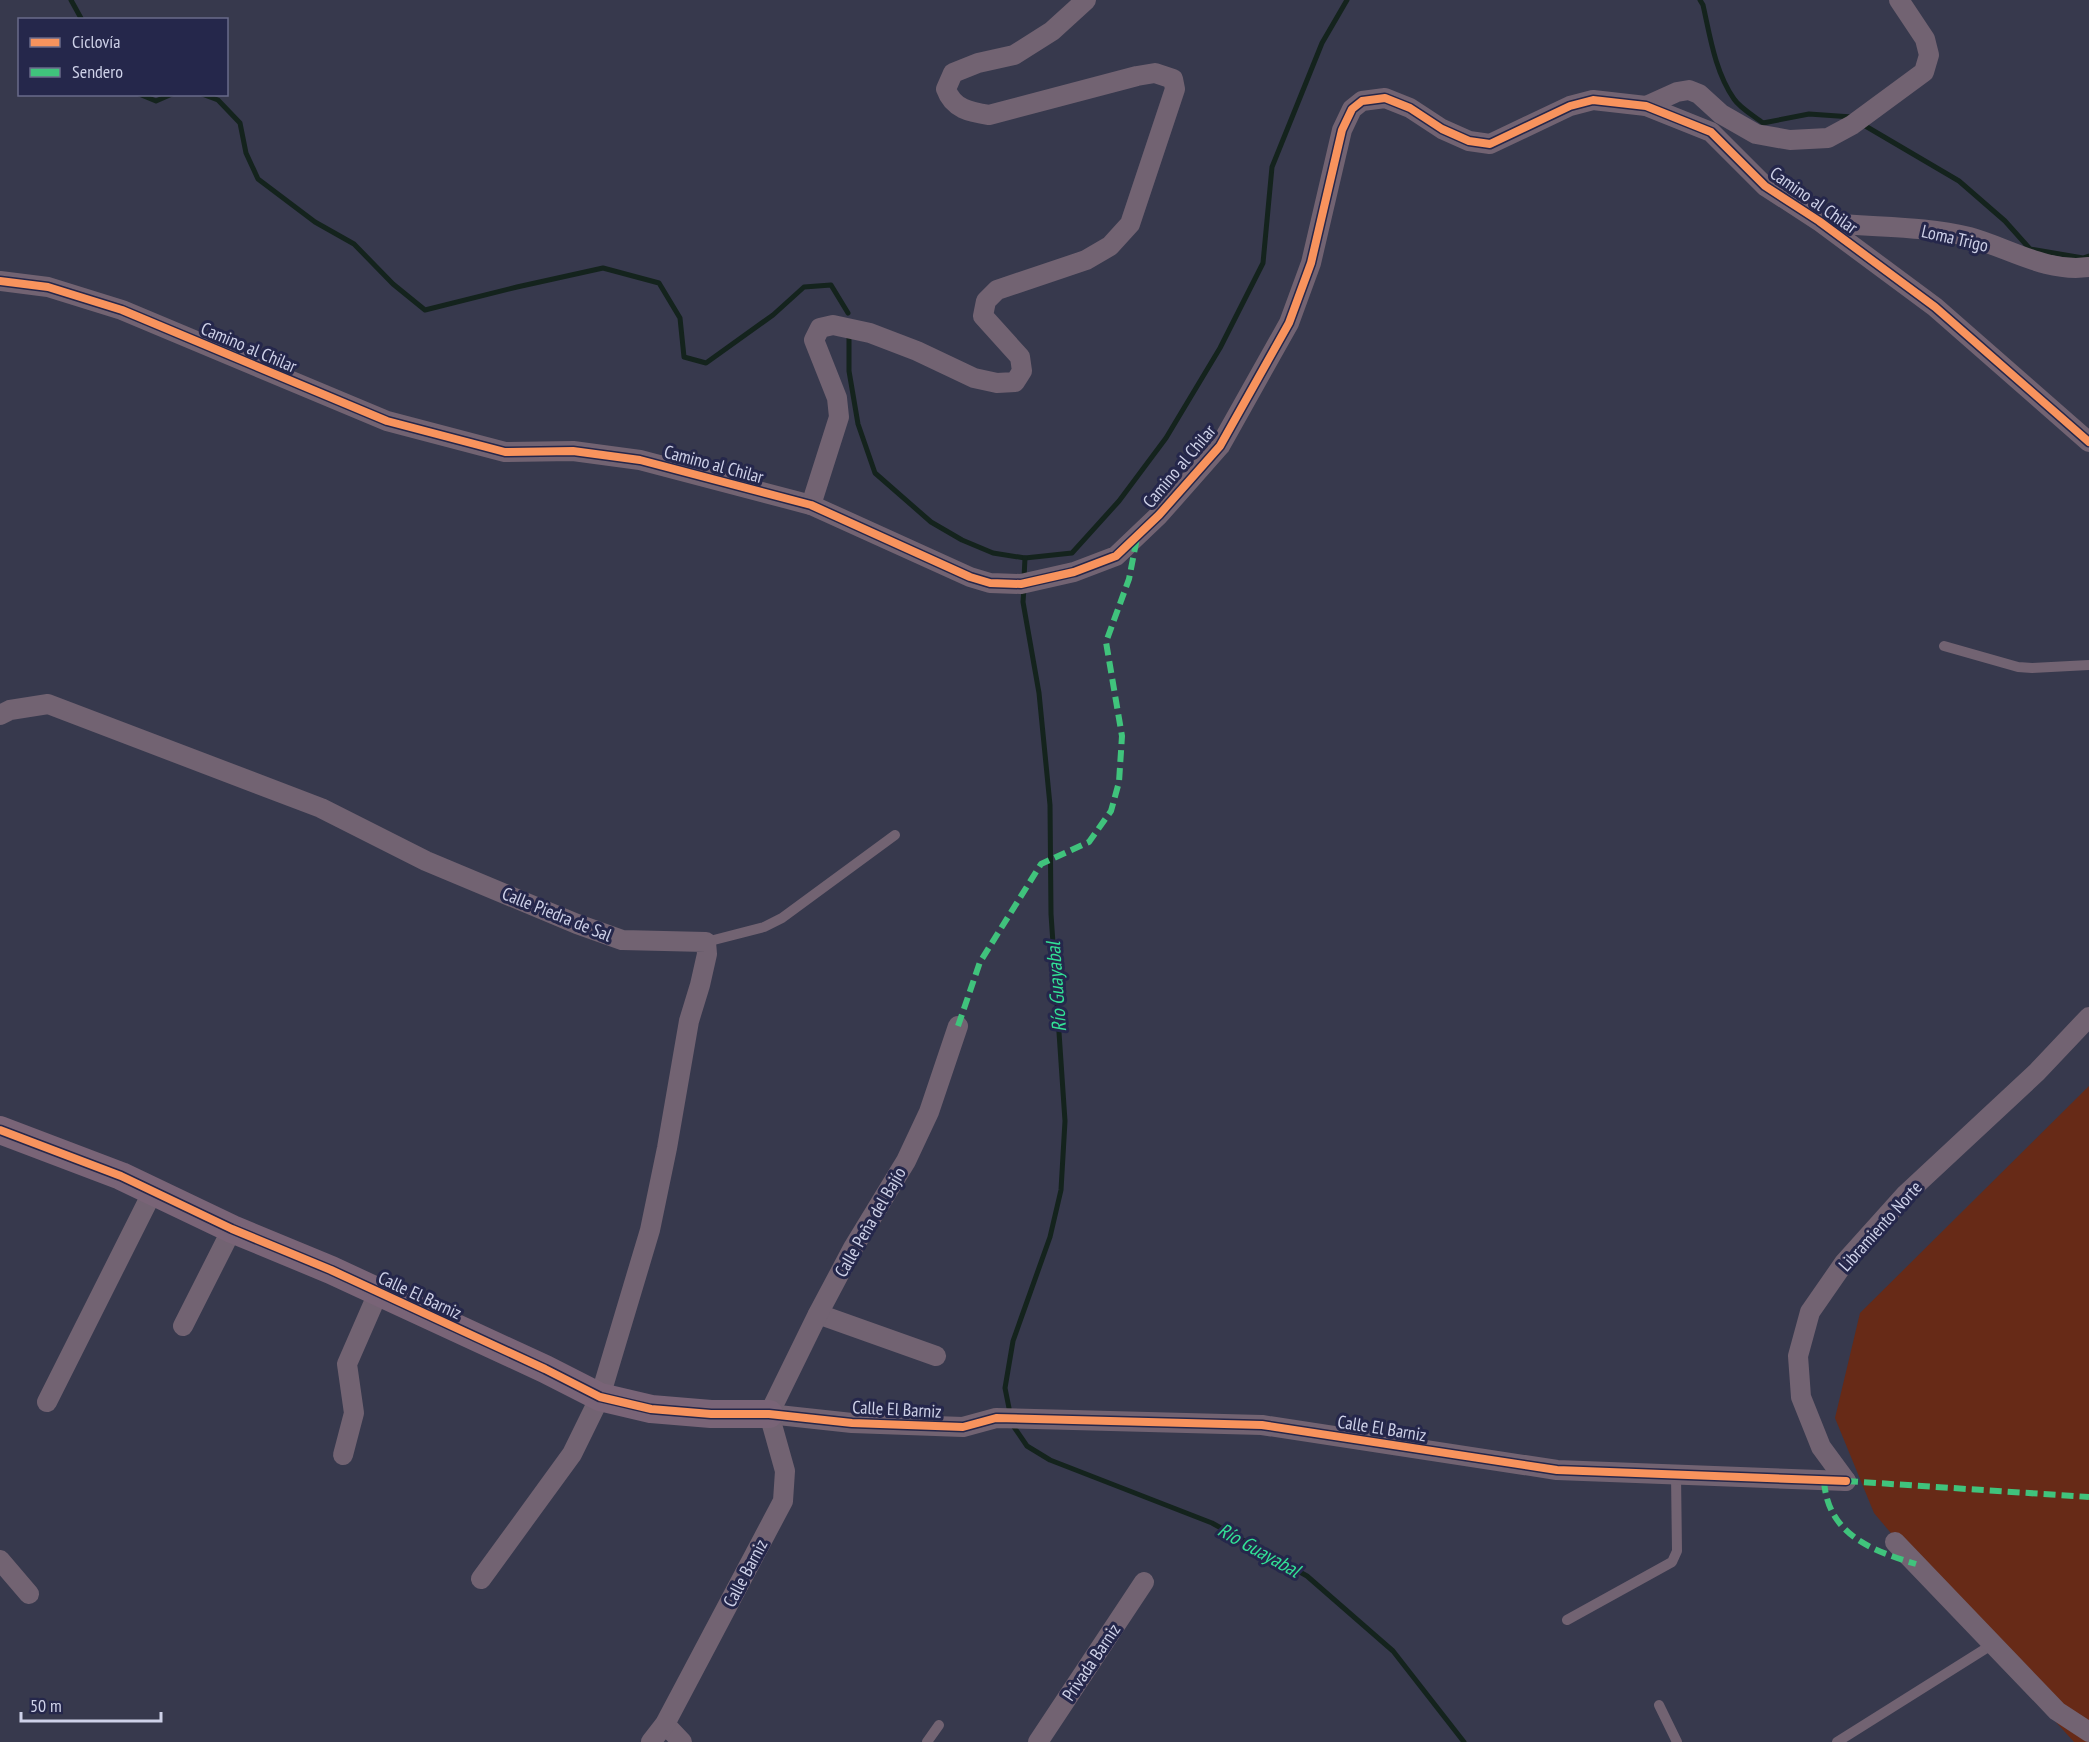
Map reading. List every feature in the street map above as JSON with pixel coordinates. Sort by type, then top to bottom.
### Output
[{"type":"street","points":[[811,505],[839,417],[837,398],[814,340],[820,328],[833,325],[870,333],[917,351],[974,378],[997,383],[1015,382],[1022,371],[1020,357],[983,316],[986,301],[998,290],[1086,260],[1110,246],[1130,224],[1175,89],[1173,78],[1155,73],[1137,76],[989,115],[967,112],[950,100],[946,89],[953,73],[978,63],[1014,56],[1052,31],[1086,0]]},
{"type":"street","points":[[1646,106],[1677,92],[1689,90],[1699,94],[1721,114],[1756,134],[1790,140],[1828,138],[1888,101],[1924,72],[1929,55],[1925,39],[1899,0]]},
{"type":"street","points":[[1677,92],[1712,132]]},
{"type":"street","name":"Camino al Chilar","points":[[0,281],[48,287],[122,310],[387,421],[505,452],[573,451],[640,460],[811,505],[970,577],[990,583],[1024,584],[1074,572],[1116,556],[1159,515],[1220,446],[1289,323],[1311,262],[1342,130],[1352,109],[1362,101],[1385,98],[1410,108],[1442,129],[1469,141],[1490,144],[1570,106],[1593,100],[1646,106],[1712,132],[1765,186],[1819,221],[1935,307],[2089,442]]},
{"type":"street","name":"Loma Trigo","points":[[1819,221],[1847,225],[1909,227],[1969,237],[2052,267],[2089,267]]},
{"type":"street","name":"Calle Piedra de Sal","points":[[0,715],[10,710],[48,704],[321,808],[426,861],[577,924],[622,940],[658,943],[706,942]]},
{"type":"street","points":[[481,1580],[572,1454],[600,1397],[650,1230],[689,1021],[707,954],[706,942]]},
{"type":"street","name":"Libramiento Norte","points":[[1846,1481],[1821,1447],[1801,1397],[1798,1356],[1810,1312],[1844,1263],[1906,1194],[2037,1072],[2089,1017]]},
{"type":"street","name":"Calle Peña del Bajío","points":[[769,1414],[853,1248],[906,1161],[929,1112],[958,1026]]},
{"type":"street","name":"Calle El Barniz","points":[[0,1130],[121,1176],[232,1229],[331,1270],[545,1369],[600,1397],[651,1409],[711,1414],[769,1414],[852,1423],[963,1427],[996,1418],[1262,1425],[1557,1470],[1846,1481]]},
{"type":"street","points":[[47,1402],[153,1191]]},
{"type":"street","points":[[183,1326],[232,1229]]},
{"type":"street","points":[[343,1455],[354,1413],[347,1364],[378,1293]]},
{"type":"street","points":[[818,1314],[936,1356]]},
{"type":"street","name":"Calle Barniz","points":[[651,1742],[665,1724],[783,1501],[784,1471],[769,1414]]},
{"type":"street","points":[[1895,1542],[2057,1711],[2089,1732]]},
{"type":"street","points":[[0,1560],[29,1594]]},
{"type":"street","name":"Privada Barniz","points":[[1038,1742],[1144,1582]]},
{"type":"street","points":[[665,1724],[682,1742]]},
{"type":"lane","points":[[1944,646],[2018,667],[2089,665]]},
{"type":"lane","points":[[706,942],[764,927],[782,918],[895,835]]},
{"type":"lane","points":[[1567,1620],[1672,1562],[1677,1551],[1676,1475]]},
{"type":"lane","points":[[1837,1742],[1993,1644]]},
{"type":"lane","points":[[1659,1705],[1677,1742]]},
{"type":"lane","points":[[927,1742],[939,1725]]},
{"type":"shaded area","points":[[2089,1086],[2089,1742],[2074,1742],[1971,1628],[1874,1513],[1835,1418],[1860,1313]]},
{"type":"waterway","points":[[71,0],[81,18]]},
{"type":"waterway","points":[[849,332],[849,371],[858,424],[875,473],[931,522],[962,540],[993,553],[1025,558],[1072,553],[1119,501],[1166,438],[1220,348],[1263,263],[1272,167],[1322,43],[1347,0]]},
{"type":"waterway","points":[[1700,0],[1722,77],[1734,99],[1747,112],[1763,123],[1809,114],[1852,117]]},
{"type":"waterway","points":[[144,96],[156,101],[167,96]]},
{"type":"waterway","points":[[207,96],[218,100],[240,123],[246,153],[258,179],[315,222],[354,244],[393,284],[425,310],[603,268],[659,283],[680,318],[684,357],[706,363],[773,315],[804,287],[831,285],[848,313]]},
{"type":"waterway","points":[[1862,124],[1959,181],[2005,221],[2030,249],[2083,258],[2089,256]]},
{"type":"waterway","name":"Río Guayabal","points":[[1024,578],[1025,558]]},
{"type":"waterway","name":"Río Guayabal","points":[[1009,1408],[1005,1388],[1013,1341],[1050,1237],[1061,1190],[1065,1121],[1051,914],[1050,805],[1039,693],[1023,602],[1024,587]]},
{"type":"waterway","name":"Río Guayabal","points":[[1012,1424],[1027,1446],[1050,1460],[1212,1523],[1307,1576],[1393,1651],[1464,1742]]},
{"type":"marked path","points":[[958,1026],[980,962],[1041,864],[1089,842],[1111,811],[1119,782],[1122,736],[1106,642],[1129,579],[1137,538]]},
{"type":"marked path","points":[[1824,1481],[1827,1499],[1834,1514],[1854,1537],[1883,1553],[1916,1564]]},
{"type":"marked path","points":[[1846,1481],[2089,1497]]},
{"type":"cycle path","points":[[0,281],[48,287],[122,310],[387,421],[505,452],[573,451],[640,460],[811,505],[970,577],[990,583],[1021,584],[1074,572],[1116,556],[1159,515],[1220,446],[1289,323],[1311,263],[1342,130],[1352,109],[1362,101],[1385,98],[1410,108],[1442,129],[1469,141],[1490,144],[1570,106],[1593,100],[1646,106],[1711,132],[1765,186],[1819,221],[1935,307],[2089,442]]},
{"type":"cycle path","points":[[0,1130],[121,1176],[232,1229],[331,1270],[545,1369],[600,1397],[651,1409],[711,1414],[769,1414],[852,1423],[963,1427],[996,1418],[1262,1425],[1557,1470],[1846,1481]]}]
